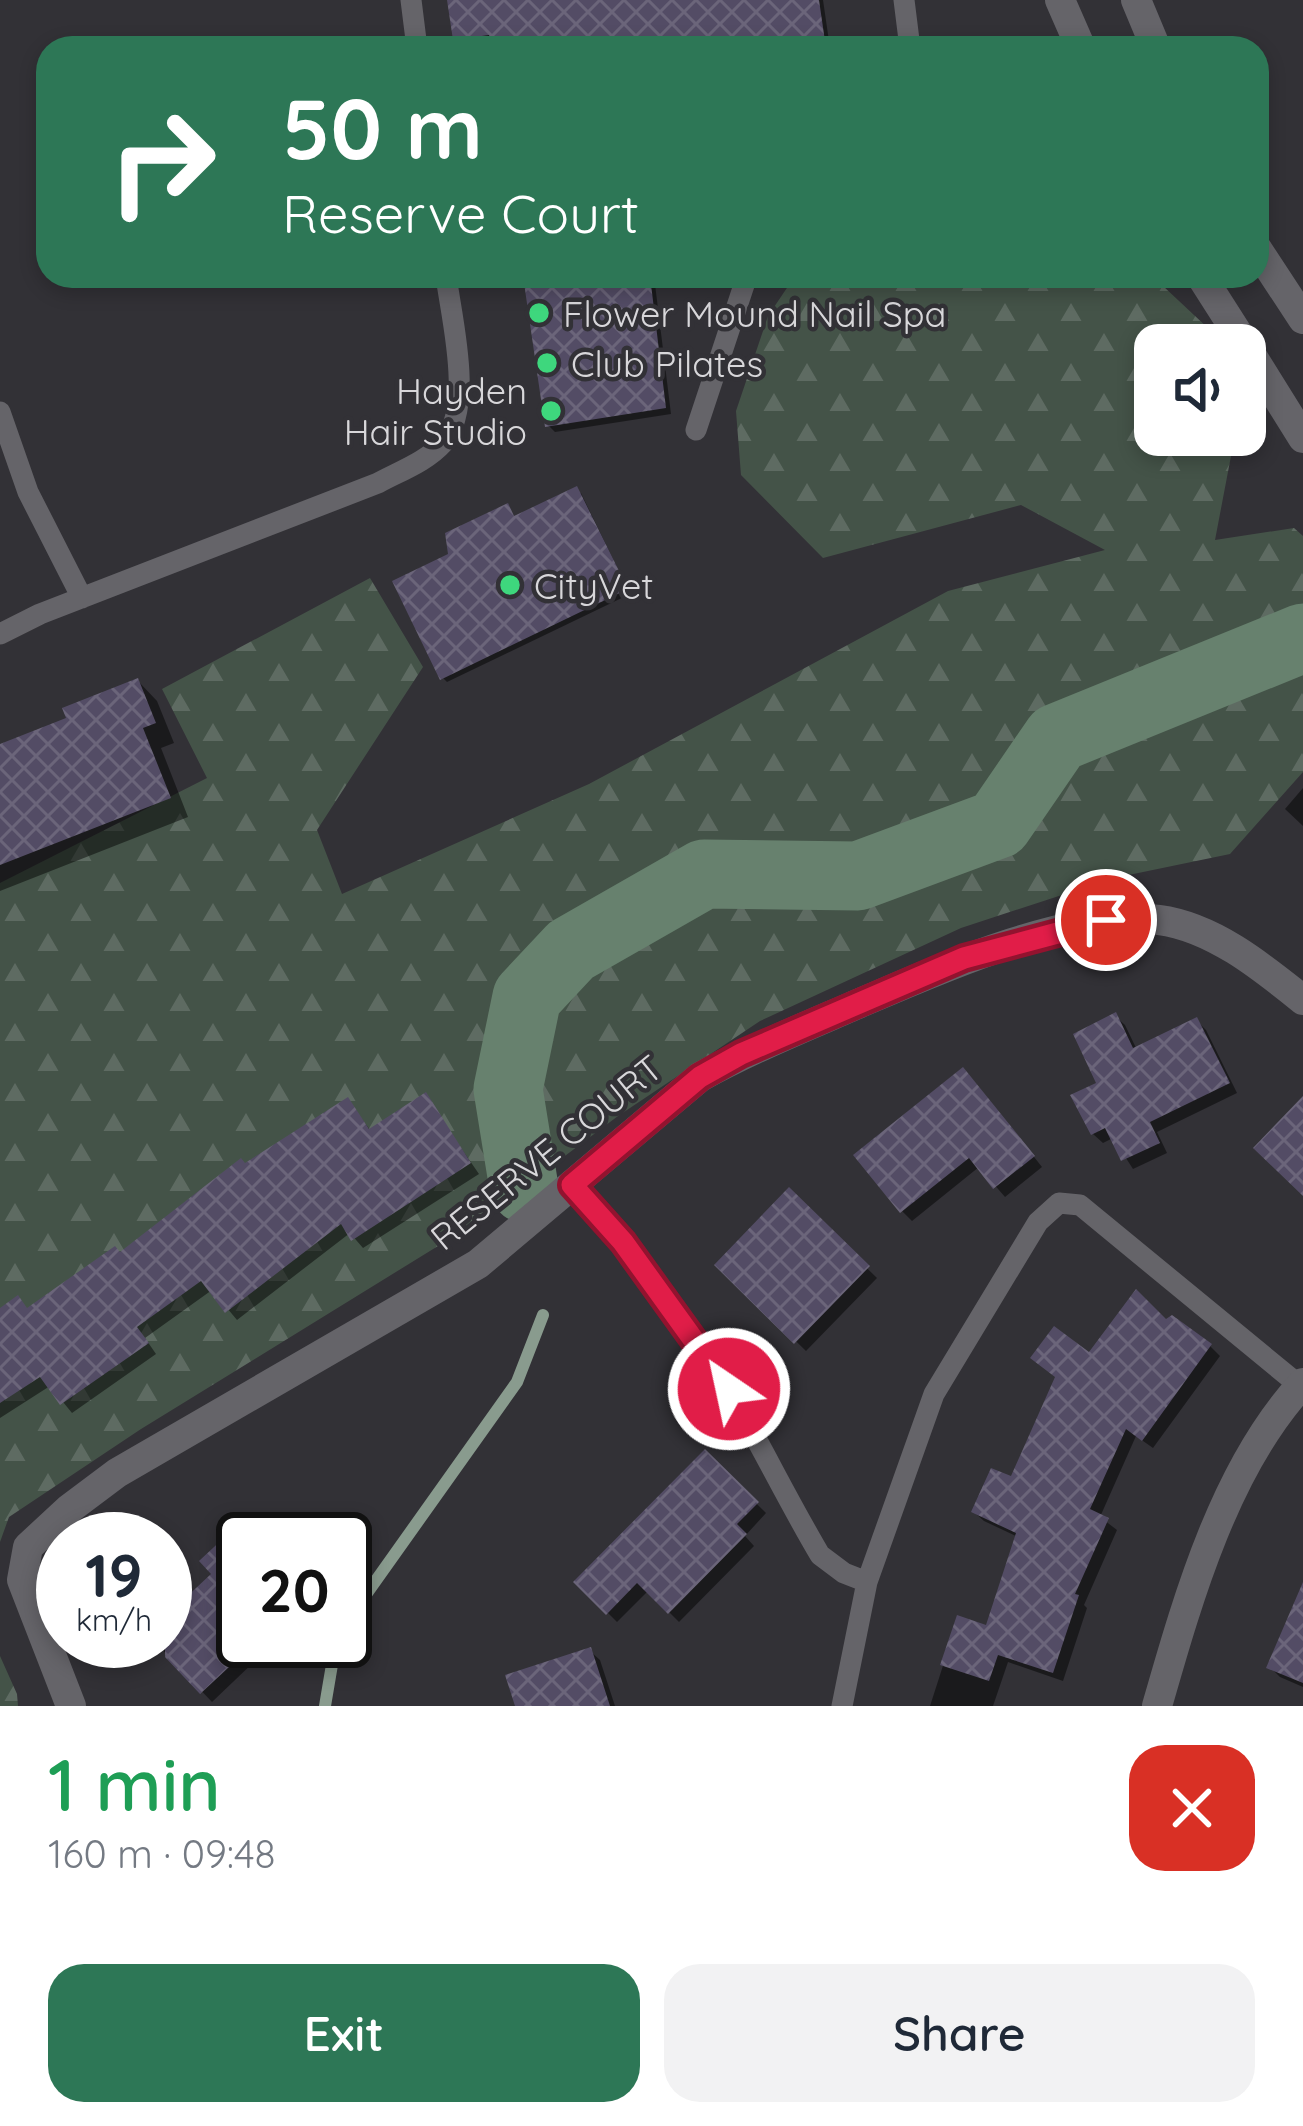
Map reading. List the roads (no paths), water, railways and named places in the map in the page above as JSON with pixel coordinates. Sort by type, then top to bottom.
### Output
[{"type":"street","points":[[1060,0],[1076,36]]},
{"type":"street","points":[[1136,0],[1151,36]]},
{"type":"street","points":[[1269,267],[1303,319]]},
{"type":"street","points":[[1209,288],[1232,324]]},
{"type":"street","points":[[1266,379],[1303,438]]},
{"type":"street","name":"RESERVE COURT","points":[[71,1706],[22,1580],[28,1547],[117,1473],[478,1264],[700,1077],[741,1054],[964,958],[1106,920],[1161,920],[1209,935],[1303,1000]]},
{"type":"street","points":[[1157,1706],[1187,1599],[1241,1473],[1301,1384]]},
{"type":"lane","points":[[412,0],[416,36]]},
{"type":"lane","points":[[904,0],[908,36]]},
{"type":"lane","points":[[4,624],[378,482],[424,459],[445,441],[458,414],[459,377],[448,288]]},
{"type":"lane","points":[[696,430],[743,288]]},
{"type":"lane","points":[[0,412],[28,492],[82,598]]},
{"type":"lane","points":[[572,1185],[623,1242],[718,1373],[820,1555],[844,1573],[867,1582]]},
{"type":"lane","points":[[842,1706],[867,1582],[934,1394],[1038,1222],[1059,1203],[1080,1205],[1301,1384]]},
{"type":"waterway","points":[[524,1188],[508,1089],[527,997],[571,950],[704,874],[858,876],[998,824],[1057,738],[1303,638]]},
{"type":"waterway","points":[[372,1586],[517,1382],[543,1315]]},
{"type":"waterway","points":[[325,1706],[331,1668]]},
{"type":"place","name":"Flower Mound Nail Spa","points":[[539,313]]},
{"type":"place","name":"Club Pilates","points":[[547,363]]},
{"type":"place","name":"Hayden Hair Studio","points":[[551,411]]},
{"type":"place","name":"CityVet","points":[[510,585]]}]
